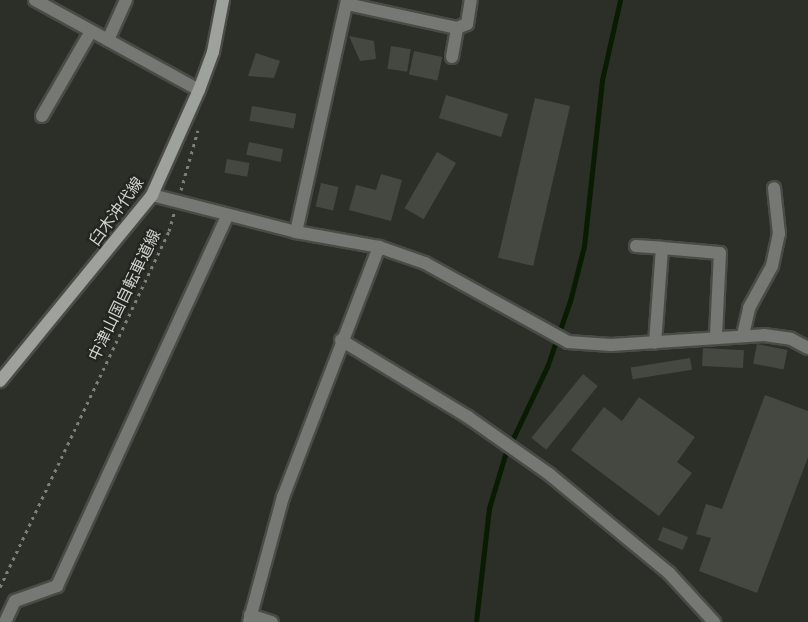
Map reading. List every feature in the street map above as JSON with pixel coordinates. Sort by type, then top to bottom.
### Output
[{"type":"main road","name":"臼木沖代線","points":[[0,381],[152,195],[199,90],[213,52],[223,0]]},
{"type":"street","points":[[35,0],[199,90]]},
{"type":"street","points":[[108,40],[126,0]]},
{"type":"street","points":[[296,232],[347,2],[457,28],[466,24],[471,0]]},
{"type":"street","points":[[452,57],[457,28]]},
{"type":"street","points":[[42,116],[91,31]]},
{"type":"street","points":[[743,334],[748,308],[772,266],[779,234],[774,188]]},
{"type":"street","points":[[152,195],[296,232],[379,247],[424,263],[568,342],[611,345],[655,343],[743,334],[791,339],[808,348]]},
{"type":"street","points":[[5,622],[15,601],[57,586],[227,216]]},
{"type":"street","points":[[636,246],[720,253],[716,336]]},
{"type":"street","points":[[272,622],[250,619],[283,497],[341,340],[379,247]]},
{"type":"street","points":[[655,343],[662,248]]},
{"type":"street","points":[[341,340],[468,417],[549,474],[669,573],[714,622]]},
{"type":"path","name":"中津山国自転車道線","points":[[0,587],[169,231],[200,125]]},
{"type":"building","points":[[349,36],[374,41],[376,59],[360,61]]},
{"type":"building","points":[[391,46],[411,49],[407,72],[387,69]]},
{"type":"building","points":[[414,51],[442,57],[437,81],[409,74]]},
{"type":"building","points":[[256,53],[280,61],[274,78],[248,76]]},
{"type":"building","points":[[446,95],[508,114],[501,137],[439,118]]},
{"type":"building","points":[[535,98],[570,106],[533,266],[498,258]]},
{"type":"building","points":[[252,106],[296,114],[294,129],[249,121]]},
{"type":"building","points":[[249,142],[283,149],[281,162],[246,155]]},
{"type":"building","points":[[437,152],[456,163],[424,219],[404,208]]},
{"type":"building","points":[[227,159],[250,163],[247,177],[225,173]]},
{"type":"building","points":[[381,174],[402,180],[391,221],[349,210],[356,185],[376,190]]},
{"type":"building","points":[[321,183],[339,187],[333,210],[316,206]]},
{"type":"building","points":[[757,344],[787,350],[784,370],[753,364]]},
{"type":"building","points":[[703,348],[744,350],[743,368],[702,366]]},
{"type":"building","points":[[690,358],[692,370],[633,379],[631,367]]},
{"type":"building","points":[[583,374],[598,386],[546,450],[531,438]]},
{"type":"building","points":[[765,395],[808,411],[808,457],[757,593],[699,571],[711,538],[696,534],[706,504],[722,509]]},
{"type":"building","points":[[639,397],[695,437],[677,462],[692,473],[659,516],[571,450],[604,407],[622,421]]},
{"type":"building","points":[[663,527],[688,537],[683,550],[658,540]]},
{"type":"waterway","points":[[476,622],[489,508],[505,455],[547,367],[570,301],[584,246],[602,80],[620,0]]}]
